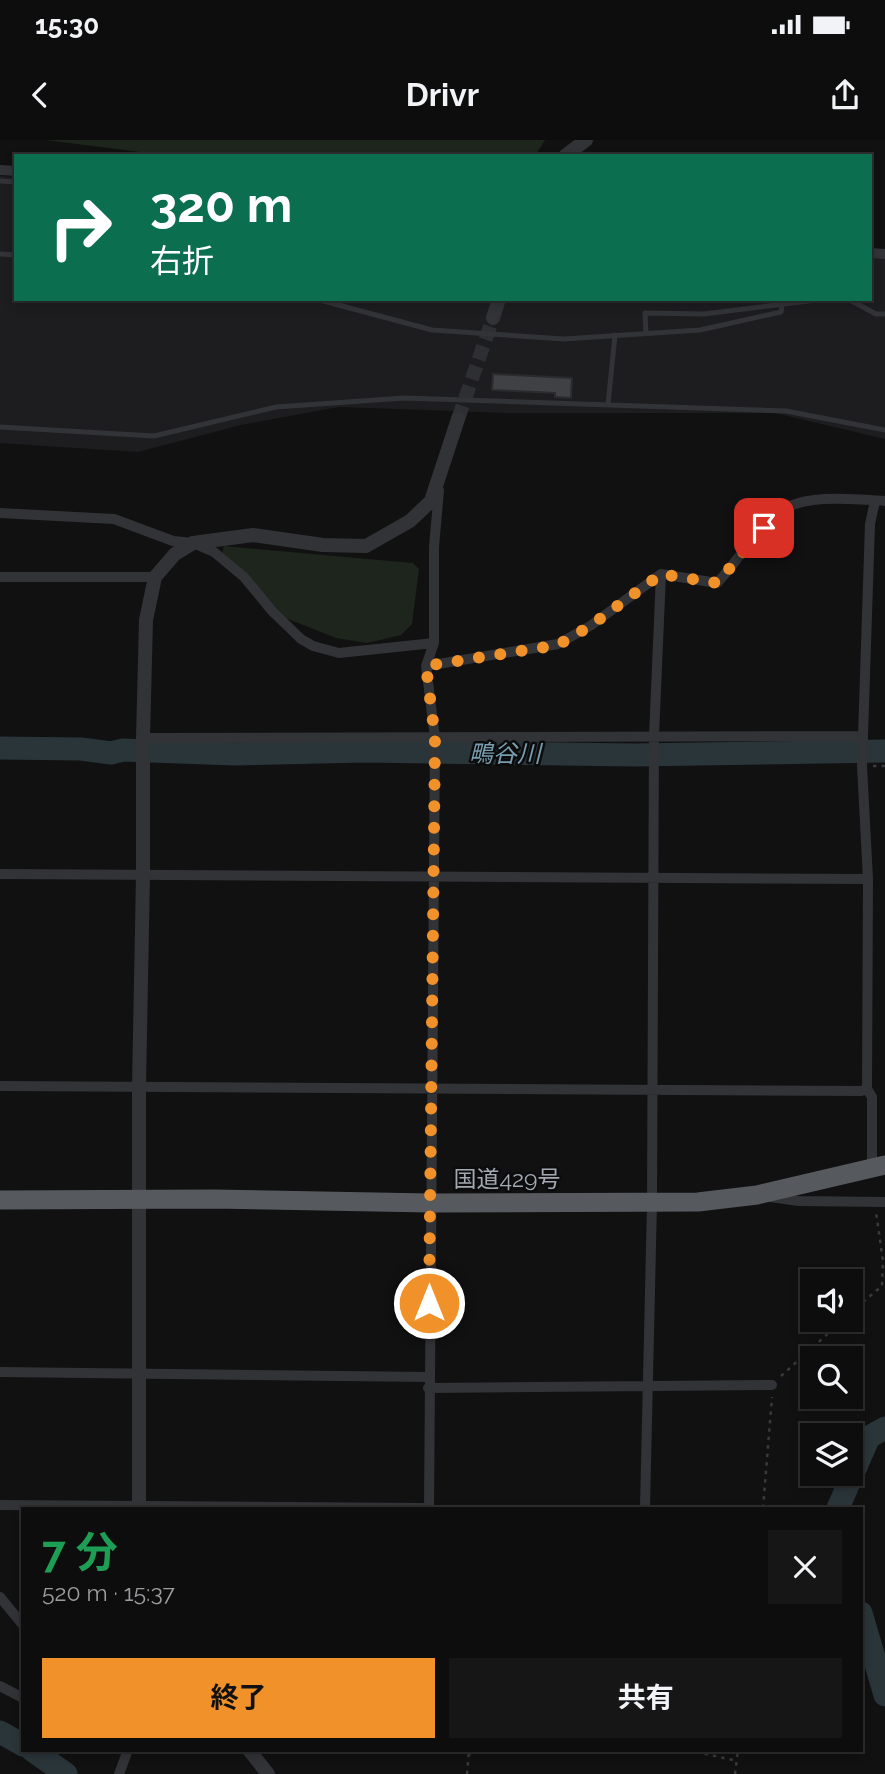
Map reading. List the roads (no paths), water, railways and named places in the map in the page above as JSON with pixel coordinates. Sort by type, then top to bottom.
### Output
[{"type":"highway","name":"国道429号","points":[[0,1200],[698,1202],[757,1195],[879,1167]]},
{"type":"street","points":[[568,154],[586,140]]},
{"type":"street","points":[[493,318],[498,301]]},
{"type":"street","points":[[0,513],[114,519],[173,541],[193,543],[253,535],[323,545],[366,546],[410,522],[431,501],[458,419]]},
{"type":"street","points":[[429,1507],[429,1203],[435,738],[426,666],[433,643],[434,547],[441,475]]},
{"type":"street","points":[[426,666],[558,645],[590,626],[661,574],[717,583],[779,512],[804,501],[880,501],[870,524],[863,736],[868,878],[867,1089],[872,1097],[879,1167]]},
{"type":"street","points":[[0,1505],[139,1507],[139,1087],[146,620],[155,577],[175,554],[193,543]]},
{"type":"street","points":[[193,543],[214,552],[244,578],[301,639],[313,646],[339,653],[433,643]]},
{"type":"street","points":[[645,1507],[652,1203],[654,736],[661,574]]},
{"type":"street","points":[[0,577],[155,577]]},
{"type":"street","points":[[143,738],[863,736]]},
{"type":"street","points":[[0,874],[868,878]]},
{"type":"street","points":[[0,1086],[867,1089]]},
{"type":"street","points":[[757,1195],[799,1201],[880,1203]]},
{"type":"street","points":[[0,1372],[428,1383],[772,1385]]},
{"type":"street","points":[[0,1597],[21,1623]]},
{"type":"street","points":[[0,1686],[21,1697]]},
{"type":"street","points":[[251,1752],[268,1774]]},
{"type":"street","points":[[119,1774],[127,1753]]},
{"type":"lane","points":[[323,301],[432,330],[564,339],[700,330],[782,312],[783,301],[704,314],[645,313],[646,333]]},
{"type":"lane","points":[[852,301],[876,313],[885,314]]},
{"type":"lane","points":[[608,405],[615,335]]},
{"type":"lane","points":[[0,427],[154,436],[276,407],[404,398],[786,411],[885,430]]},
{"type":"waterway","name":"鴫谷川","points":[[0,748],[81,749],[111,753],[123,750],[235,754],[365,751],[634,755],[885,751]]},
{"type":"waterway","points":[[838,1507],[869,1437],[885,1428]]},
{"type":"waterway","points":[[863,1620],[885,1695]]},
{"type":"waterway","points":[[0,1732],[21,1744]]},
{"type":"waterway","points":[[35,1752],[66,1774]]},
{"type":"tunnel","points":[[458,419],[493,318]]}]
